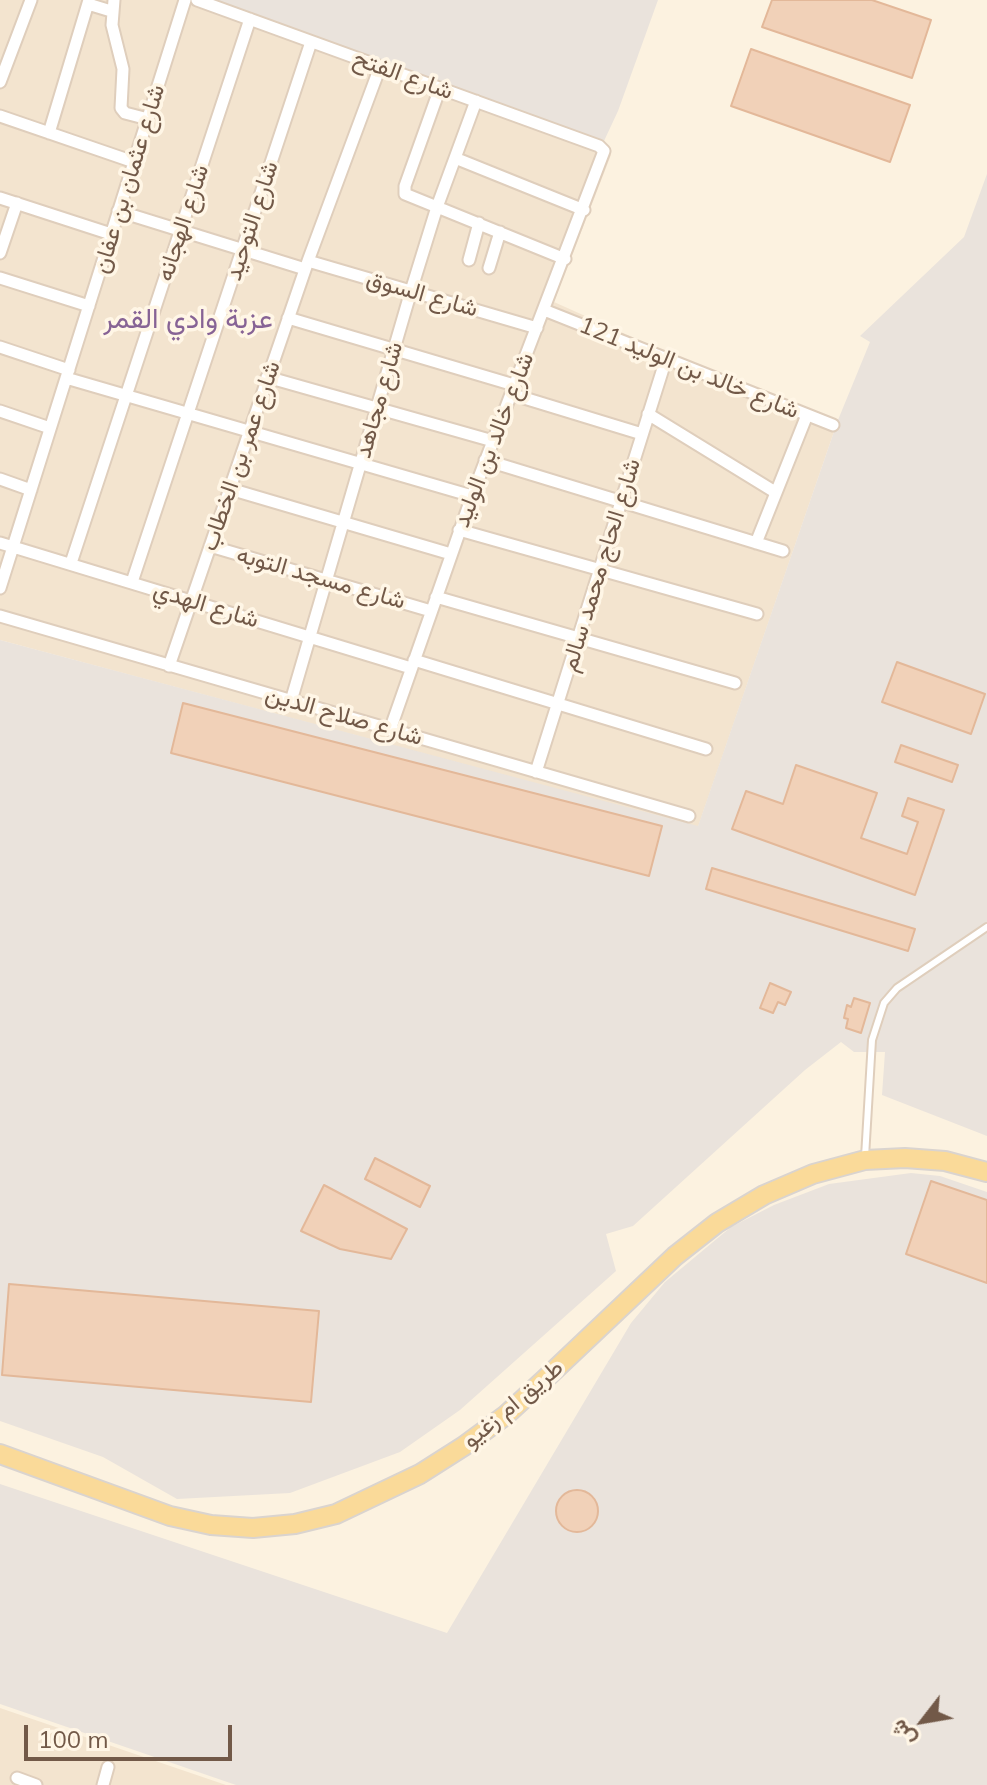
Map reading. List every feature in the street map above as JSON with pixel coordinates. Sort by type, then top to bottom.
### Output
[{"type":"main road","name":"طريق ام زغيو","points":[[0,1454],[170,1516],[211,1525],[253,1528],[295,1524],[336,1514],[420,1474],[506,1415],[675,1256],[717,1223],[764,1195],[813,1174],[865,1160],[905,1158],[945,1161],[987,1172]]},
{"type":"street","points":[[0,82],[31,0]]},
{"type":"street","name":"شارع عثمان بن عفان","points":[[0,588],[185,0]]},
{"type":"street","name":"شارع الفتح","points":[[197,0],[599,146],[605,154]]},
{"type":"street","points":[[49,133],[89,2],[113,5],[112,25],[123,69],[121,108],[125,113],[148,119]]},
{"type":"street","name":"شارع الهجانه","points":[[71,563],[250,19]]},
{"type":"street","name":"شارع التوحيد","points":[[132,582],[311,42]]},
{"type":"street","name":"شارع عمر بن الخطاب","points":[[169,666],[306,265],[380,67]]},
{"type":"street","points":[[440,88],[404,190],[408,195],[565,259]]},
{"type":"street","name":"شارع مجاهد","points":[[291,701],[411,291],[437,207],[476,101]]},
{"type":"street","points":[[0,116],[134,162]]},
{"type":"street","name":"شارع خالد بن الوليد","points":[[390,730],[485,460],[605,154]]},
{"type":"street","points":[[455,158],[584,210]]},
{"type":"street","points":[[0,198],[111,234]]},
{"type":"street","points":[[0,253],[17,203]]},
{"type":"street","name":"شارع السوق","points":[[118,211],[242,250],[411,291],[537,328]]},
{"type":"street","points":[[469,260],[479,223]]},
{"type":"street","points":[[489,268],[500,232]]},
{"type":"street","points":[[0,278],[89,306]]},
{"type":"street","name":"شارع خالد بن الوليد 121","points":[[544,310],[833,425]]},
{"type":"street","points":[[288,318],[394,349],[642,434]]},
{"type":"street","points":[[0,347],[127,396],[472,496]]},
{"type":"street","name":"شارع الحاج محمد سالم","points":[[536,772],[666,359]]},
{"type":"street","points":[[267,377],[493,441]]},
{"type":"street","points":[[0,411],[50,428]]},
{"type":"street","points":[[648,414],[775,492]]},
{"type":"street","points":[[756,543],[807,415]]},
{"type":"street","points":[[485,460],[783,551]]},
{"type":"street","points":[[0,479],[31,490]]},
{"type":"street","points":[[230,489],[451,554]]},
{"type":"street","points":[[459,530],[757,614]]},
{"type":"street","name":"شارع الهدي","points":[[0,543],[310,637],[557,704],[706,749]]},
{"type":"street","name":"شارع مسجد التوبه","points":[[210,546],[431,611]]},
{"type":"street","name":"شارع مسجد التوبه","points":[[436,597],[735,683]]},
{"type":"street","name":"شارع صلاح الدين","points":[[0,616],[689,816]]},
{"type":"street","points":[[103,1785],[108,1767]]},
{"type":"street","points":[[17,1778],[31,1784]]},
{"type":"lane","points":[[865,1160],[872,1040],[884,1003],[897,988],[987,927]]},
{"type":"shaded area","name":"عزبة وادي القمر","points":[[0,0],[210,0],[604,141],[611,155],[554,302],[661,350],[838,420],[698,827],[0,640]]},
{"type":"shaded area","points":[[210,0],[658,0],[604,141]]},
{"type":"shaded area","points":[[987,174],[987,1136],[882,1095],[885,1052],[854,1052],[841,1042],[805,1070],[633,1226],[606,1234],[616,1271],[460,1410],[400,1452],[290,1493],[177,1499],[103,1457],[0,1421],[0,640],[698,826],[838,420],[870,342],[860,336],[964,237]]},
{"type":"shaded area","points":[[911,1173],[940,1176],[987,1192],[987,1785],[236,1785],[0,1704],[0,1484],[447,1633],[631,1323],[665,1282],[731,1227],[774,1205],[829,1184]]},
{"type":"shaded area","points":[[0,1708],[226,1785],[0,1785]]},
{"type":"building","points":[[772,0],[872,0],[931,20],[912,78],[762,27]]},
{"type":"building","points":[[751,49],[910,105],[890,162],[731,106]]},
{"type":"building","points":[[897,662],[985,694],[971,734],[882,702]]},
{"type":"building","points":[[183,703],[662,826],[649,876],[171,753]]},
{"type":"building","points":[[901,745],[958,765],[952,782],[895,762]]},
{"type":"building","points":[[796,765],[877,793],[861,838],[907,854],[918,822],[902,816],[908,798],[944,810],[915,895],[732,829],[746,791],[783,804]]},
{"type":"building","points":[[712,868],[915,929],[908,951],[706,889]]},
{"type":"building","points":[[770,983],[791,992],[785,1005],[778,1002],[773,1013],[760,1008]]},
{"type":"building","points":[[854,998],[870,1003],[861,1033],[846,1028],[848,1019],[844,1018],[847,1005],[851,1007]]},
{"type":"building","points":[[375,1158],[430,1186],[420,1207],[365,1179]]},
{"type":"building","points":[[931,1181],[987,1200],[987,1283],[906,1254]]},
{"type":"building","points":[[324,1185],[407,1229],[391,1259],[340,1249],[301,1231]]},
{"type":"building","points":[[9,1284],[319,1311],[311,1402],[2,1375]]},
{"type":"building","points":[[577,1490],[592,1496],[598,1511],[592,1526],[577,1532],[562,1526],[556,1511],[562,1496]]},
{"type":"district","name":"عزبة وادي القمر","points":[[188,320]]}]
